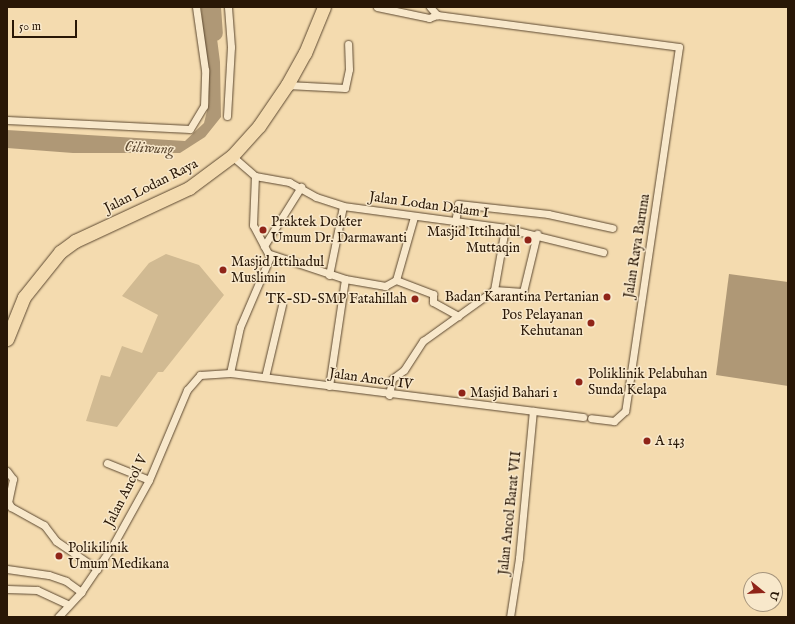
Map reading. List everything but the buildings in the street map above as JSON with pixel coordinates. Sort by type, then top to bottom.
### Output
[{"type":"highway","name":"Jalan Lodan Raya","points":[[7,339],[24,298],[60,252],[75,241],[189,188],[232,156],[259,126],[287,85],[324,7]]},
{"type":"street","points":[[7,120],[190,129],[204,106],[205,70],[196,7]]},
{"type":"street","points":[[227,116],[231,47],[228,7]]},
{"type":"street","points":[[377,7],[429,18],[437,15],[430,7]]},
{"type":"street","name":"Jalan Raya Baruna","points":[[437,15],[679,47],[625,411],[614,421],[591,418]]},
{"type":"street","points":[[287,85],[345,88],[348,44]]},
{"type":"street","points":[[232,156],[255,176],[253,225],[270,254],[329,275],[385,286],[396,280],[414,217]]},
{"type":"street","name":"Jalan Lodan Dalam I","points":[[255,176],[301,187],[343,206],[455,223],[505,228],[537,234],[603,252]]},
{"type":"street","points":[[264,246],[301,187]]},
{"type":"street","points":[[455,223],[458,204],[548,214],[612,228]]},
{"type":"street","points":[[329,275],[343,206]]},
{"type":"street","points":[[494,290],[505,228]]},
{"type":"street","points":[[389,395],[392,379],[404,370],[415,350],[458,316],[494,290],[523,292],[537,234]]},
{"type":"street","points":[[230,373],[240,327],[270,254]]},
{"type":"street","points":[[330,386],[345,279]]},
{"type":"street","points":[[396,280],[432,294],[433,302],[458,316]]},
{"type":"street","points":[[265,377],[282,305]]},
{"type":"street","name":"Jalan Ancol IV","points":[[206,374],[230,373],[389,395],[533,411]]},
{"type":"street","name":"Jalan Ancol V","points":[[58,617],[81,592],[97,569],[149,480],[190,384],[200,375],[206,374]]},
{"type":"street","points":[[533,411],[583,417]]},
{"type":"street","name":"Jalan Ancol Barat VII","points":[[510,617],[519,558],[533,411]]},
{"type":"street","points":[[108,463],[149,480]]},
{"type":"street","points":[[7,471],[13,476],[8,502],[9,508],[44,525],[56,541],[97,569]]},
{"type":"street","points":[[7,569],[49,575],[66,581],[81,592]]},
{"type":"street","points":[[7,589],[37,590],[69,605]]},
{"type":"shaded area","points":[[166,254],[199,265],[224,295],[163,372],[158,372],[117,427],[86,421],[101,375],[110,377],[122,346],[142,353],[158,315],[122,296],[149,263]]},
{"type":"water","points":[[201,7],[213,7],[220,62],[221,117],[205,137],[180,153],[73,153],[7,148],[7,130],[185,141],[204,123],[209,103]]},
{"type":"water","points":[[729,274],[788,282],[788,386],[716,375]]},
{"type":"waterway","name":"Ciliwung","points":[[213,7],[215,33]]},
{"type":"place","name":"Praktek Dokter Umum Dr. Darmawanti","points":[[263,230]]},
{"type":"place","name":"Masjid Ittihadul Muttaqin","points":[[528,240]]},
{"type":"place","name":"Masjid Ittihadul Muslimin","points":[[223,270]]},
{"type":"place","name":"Badan Karantina Pertanian","points":[[607,297]]},
{"type":"place","name":"TK-SD-SMP Fatahillah","points":[[415,299]]},
{"type":"place","name":"Pos Pelayanan Kehutanan","points":[[591,323]]},
{"type":"place","name":"Poliklinik Pelabuhan Sunda Kelapa","points":[[579,382]]},
{"type":"place","name":"Masjid Bahari 1","points":[[462,393]]},
{"type":"place","name":"A 143","points":[[647,441]]},
{"type":"place","name":"Polikilinik Umum Medikana","points":[[59,556]]}]
